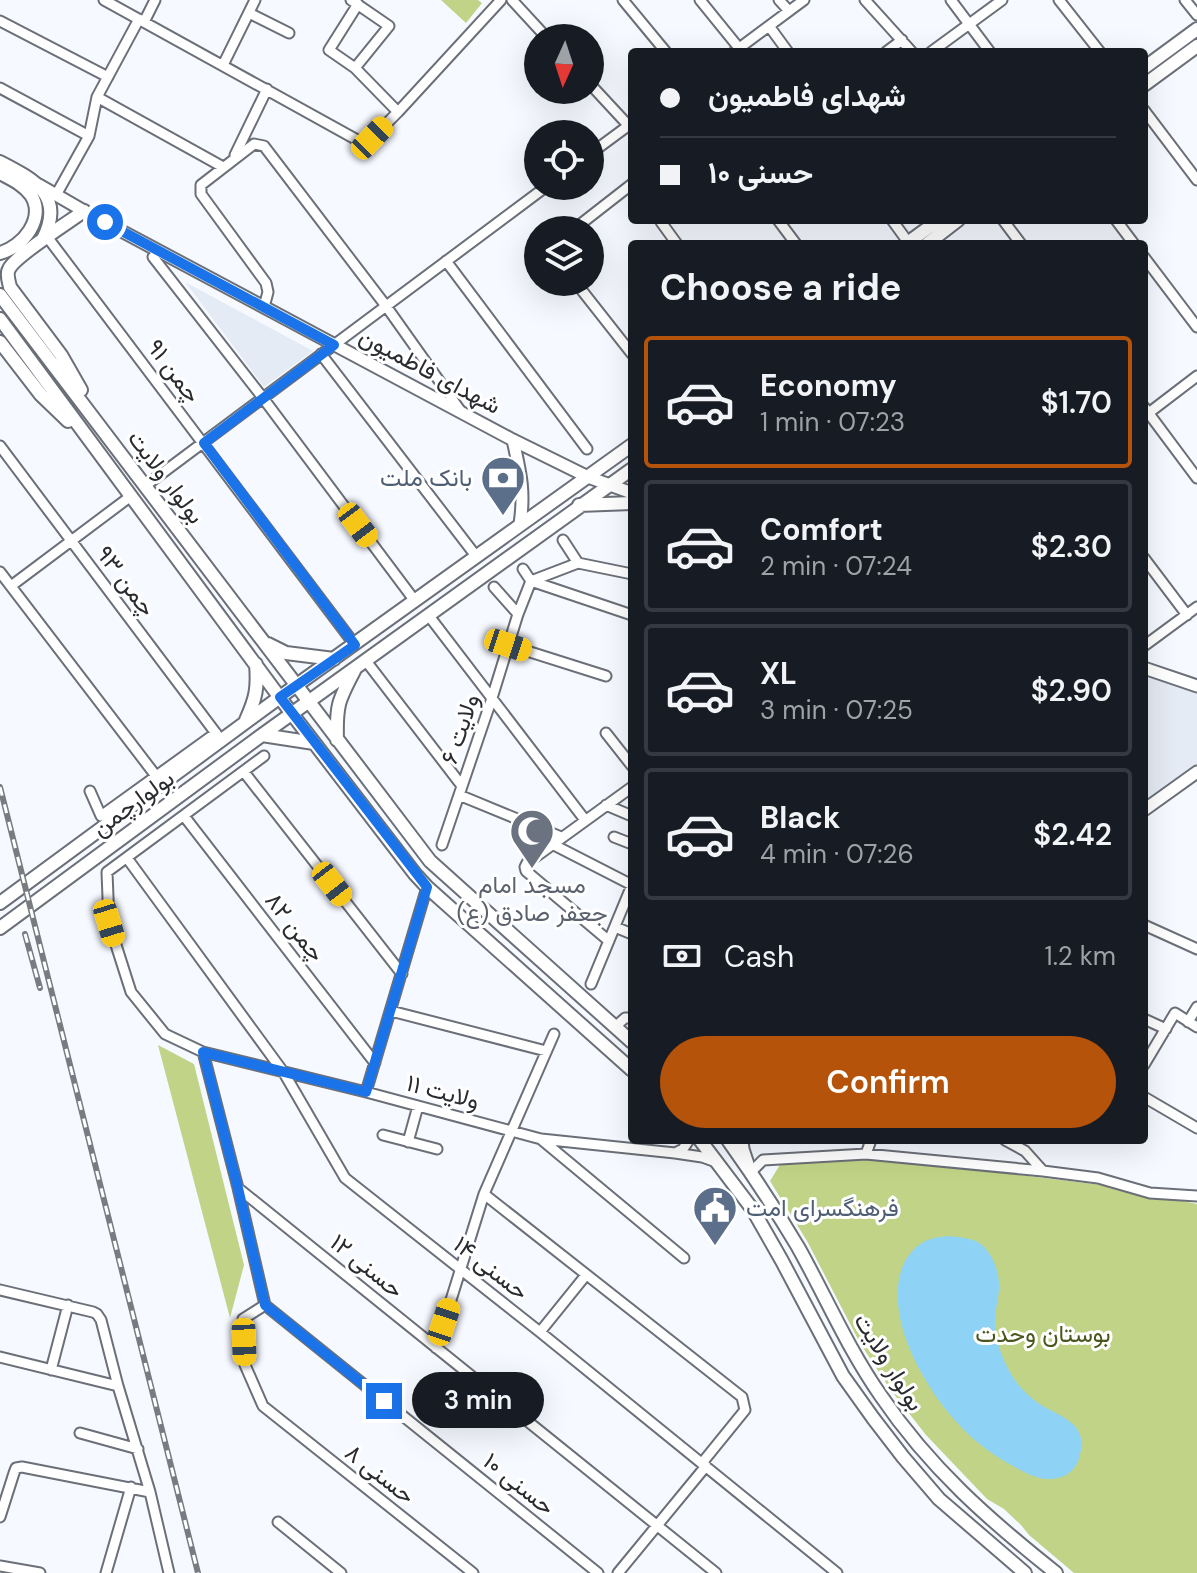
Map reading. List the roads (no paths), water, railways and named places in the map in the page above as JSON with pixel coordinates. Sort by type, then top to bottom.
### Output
[{"type":"main road","points":[[1148,65],[1197,29]]},
{"type":"main road","points":[[1148,82],[1197,46]]},
{"type":"main road","name":"شهدای فاطمیون","points":[[0,162],[35,182]]},
{"type":"main road","points":[[0,173],[22,185],[33,197],[36,209],[29,232],[8,251],[0,253]]},
{"type":"main road","points":[[35,182],[51,205],[50,226],[45,239]]},
{"type":"main road","points":[[84,211],[9,269],[7,277],[10,287],[61,355],[106,434]]},
{"type":"main road","points":[[912,240],[934,224]]},
{"type":"main road","points":[[932,240],[953,224]]},
{"type":"main road","name":"بولوار ولایت","points":[[0,295],[310,701]]},
{"type":"main road","name":"بولوار ولایت","points":[[0,319],[292,714]]},
{"type":"main road","points":[[0,342],[41,395],[95,447]]},
{"type":"main road","points":[[298,685],[628,448]]},
{"type":"main road","points":[[628,472],[310,701],[439,870],[628,1038]]},
{"type":"main road","points":[[579,505],[628,503]]},
{"type":"main road","points":[[264,641],[286,653],[334,659]]},
{"type":"main road","points":[[245,722],[255,701],[256,664]]},
{"type":"main road","points":[[337,740],[336,713],[355,669]]},
{"type":"main road","name":"بولوارچمن","points":[[0,903],[218,736],[245,722],[298,685]]},
{"type":"main road","name":"بولوارچمن","points":[[0,928],[310,701]]},
{"type":"main road","points":[[292,714],[427,887],[628,1066]]},
{"type":"main road","points":[[262,735],[314,743]]},
{"type":"main road","name":"بولوار ولایت","points":[[703,1144],[753,1210],[843,1376],[873,1418],[939,1499],[1025,1573]]},
{"type":"main road","name":"بولوار ولایت","points":[[731,1144],[799,1249],[850,1348],[911,1438],[968,1499],[1056,1573]]},
{"type":"street","points":[[104,0],[365,142],[398,112],[496,2]]},
{"type":"street","points":[[56,195],[89,136],[97,97],[155,0]]},
{"type":"street","points":[[223,65],[255,0]]},
{"type":"street","points":[[512,0],[534,24]]},
{"type":"street","points":[[623,0],[663,48]]},
{"type":"street","points":[[700,0],[735,48]]},
{"type":"street","points":[[779,0],[789,11]]},
{"type":"street","points":[[739,48],[804,0]]},
{"type":"street","points":[[951,0],[987,48]]},
{"type":"street","points":[[936,48],[1002,0]]},
{"type":"street","points":[[1059,0],[1097,48]]},
{"type":"street","points":[[1185,0],[1197,15]]},
{"type":"street","points":[[355,68],[389,26],[354,2],[329,50],[355,68],[398,112]]},
{"type":"street","points":[[871,2],[909,48]]},
{"type":"street","points":[[249,13],[289,33]]},
{"type":"street","points":[[0,21],[108,77]]},
{"type":"street","points":[[769,26],[785,48]]},
{"type":"street","points":[[891,48],[902,40]]},
{"type":"street","points":[[0,88],[89,136]]},
{"type":"street","points":[[234,158],[267,89]]},
{"type":"street","points":[[97,97],[223,167]]},
{"type":"street","points":[[604,98],[628,122]]},
{"type":"street","points":[[1148,115],[1197,180]]},
{"type":"street","points":[[604,144],[628,126]]},
{"type":"street","points":[[264,307],[268,292],[266,283],[200,190],[201,185],[234,158],[259,143],[386,306],[462,413]]},
{"type":"street","name":"شهدای فاطمیون","points":[[35,182],[513,440],[610,485]]},
{"type":"street","points":[[591,216],[628,187]]},
{"type":"street","points":[[145,486],[528,200]]},
{"type":"street","name":"چمن ۹۱","points":[[45,239],[204,443],[355,645]]},
{"type":"street","points":[[153,257],[415,601]]},
{"type":"street","points":[[446,261],[587,449]]},
{"type":"street","points":[[1148,262],[1197,327]]},
{"type":"street","points":[[586,296],[628,349]]},
{"type":"street","points":[[321,354],[476,556]]},
{"type":"street","points":[[1148,410],[1197,376]]},
{"type":"street","points":[[1148,416],[1197,478]]},
{"type":"street","points":[[513,440],[522,482],[520,524]]},
{"type":"street","name":"چمن ۹۳","points":[[0,446],[218,736]]},
{"type":"street","points":[[610,485],[628,492]]},
{"type":"street","points":[[11,586],[131,496]]},
{"type":"street","points":[[563,540],[578,563]]},
{"type":"street","points":[[531,581],[578,563],[628,573]]},
{"type":"street","points":[[1148,563],[1187,615]]},
{"type":"street","points":[[523,569],[531,581],[628,614]]},
{"type":"street","points":[[0,572],[156,776]]},
{"type":"street","name":"ولایت ۶","points":[[442,845],[531,581]]},
{"type":"street","points":[[494,587],[518,614]]},
{"type":"street","points":[[1148,643],[1197,607]]},
{"type":"street","points":[[429,616],[585,820]]},
{"type":"street","points":[[508,645],[606,676]]},
{"type":"street","points":[[366,661],[460,791],[561,837]]},
{"type":"street","points":[[1148,669],[1197,686]]},
{"type":"street","points":[[606,733],[628,761]]},
{"type":"street","points":[[90,791],[101,816],[218,736]]},
{"type":"street","points":[[127,858],[264,756]]},
{"type":"street","points":[[244,772],[402,974]]},
{"type":"street","points":[[1148,807],[1197,772]]},
{"type":"street","points":[[609,941],[525,867],[561,837],[628,790]]},
{"type":"street","points":[[606,805],[628,814]]},
{"type":"street","name":"چمن ۸۲","points":[[184,816],[375,1063]]},
{"type":"street","points":[[614,837],[628,842]]},
{"type":"street","points":[[552,844],[628,883]]},
{"type":"street","name":"ولایت ۱۱","points":[[127,858],[107,872],[109,923],[131,992],[165,1034],[203,1052],[541,1139],[675,1153],[719,1163]]},
{"type":"street","name":"حسنی ۱۴","points":[[127,858],[284,1073],[345,1178],[837,1573]]},
{"type":"street","points":[[366,1092],[427,887]]},
{"type":"street","points":[[591,984],[628,895]]},
{"type":"street","points":[[615,927],[628,932]]},
{"type":"street","points":[[1148,927],[1197,949]]},
{"type":"street","points":[[1148,1058],[1175,1013],[1193,1024],[1197,1007]]},
{"type":"street","points":[[391,1011],[546,1051]]},
{"type":"street","points":[[615,1027],[628,1018]]},
{"type":"street","points":[[1148,1021],[1166,1029]]},
{"type":"street","points":[[436,1348],[484,1194],[554,1034]]},
{"type":"street","points":[[203,1052],[265,1305]]},
{"type":"street","points":[[1148,1099],[1197,1128]]},
{"type":"street","points":[[408,1142],[418,1106]]},
{"type":"street","points":[[383,1135],[437,1149]]},
{"type":"street","points":[[541,1139],[684,1258]]},
{"type":"street","points":[[675,1153],[686,1144]]},
{"type":"street","points":[[742,1144],[751,1172],[763,1160],[866,1154],[1043,1171],[1098,1178],[1150,1193],[1197,1196]]},
{"type":"street","points":[[866,1154],[870,1144]]},
{"type":"street","points":[[1012,1144],[1025,1151],[1043,1171]]},
{"type":"street","name":"حسنی ۱۲","points":[[238,1188],[716,1573]]},
{"type":"street","points":[[484,1194],[742,1397],[745,1410],[618,1573]]},
{"type":"street","points":[[540,1332],[586,1275]]},
{"type":"street","points":[[0,1290],[68,1305],[97,1314],[101,1320],[150,1492],[169,1573]]},
{"type":"street","points":[[51,1370],[68,1305]]},
{"type":"street","name":"حسنی ۸","points":[[265,1305],[243,1319],[245,1365],[263,1406],[473,1573]]},
{"type":"street","name":"حسنی ۱۰","points":[[265,1305],[598,1573]]},
{"type":"street","points":[[0,1357],[118,1386]]},
{"type":"street","points":[[80,1433],[138,1449]]},
{"type":"street","points":[[0,1517],[16,1468],[22,1467],[150,1492]]},
{"type":"street","points":[[106,1573],[131,1487]]},
{"type":"street","points":[[278,1522],[341,1573]]},
{"type":"street","points":[[0,1566],[40,1573]]},
{"type":"water","points":[[948,1236],[978,1242],[988,1251],[998,1277],[995,1326],[1007,1367],[1030,1396],[1077,1429],[1081,1446],[1079,1458],[1073,1469],[1064,1476],[1051,1479],[1038,1477],[988,1450],[952,1417],[918,1367],[902,1327],[898,1306],[902,1268],[921,1243]]},
{"type":"railway","points":[[0,787],[198,1573]]},
{"type":"railway","points":[[25,934],[40,988]]},
{"type":"place","name":"بانک ملت","points":[[503,517]]},
{"type":"place","name":"مسجد امام جعفر صادق (ع)","points":[[532,870]]},
{"type":"place","name":"فرهنگسرای امت","points":[[715,1247]]},
{"type":"park label","name":"بوستان وحدت","points":[[1043,1334]]}]
